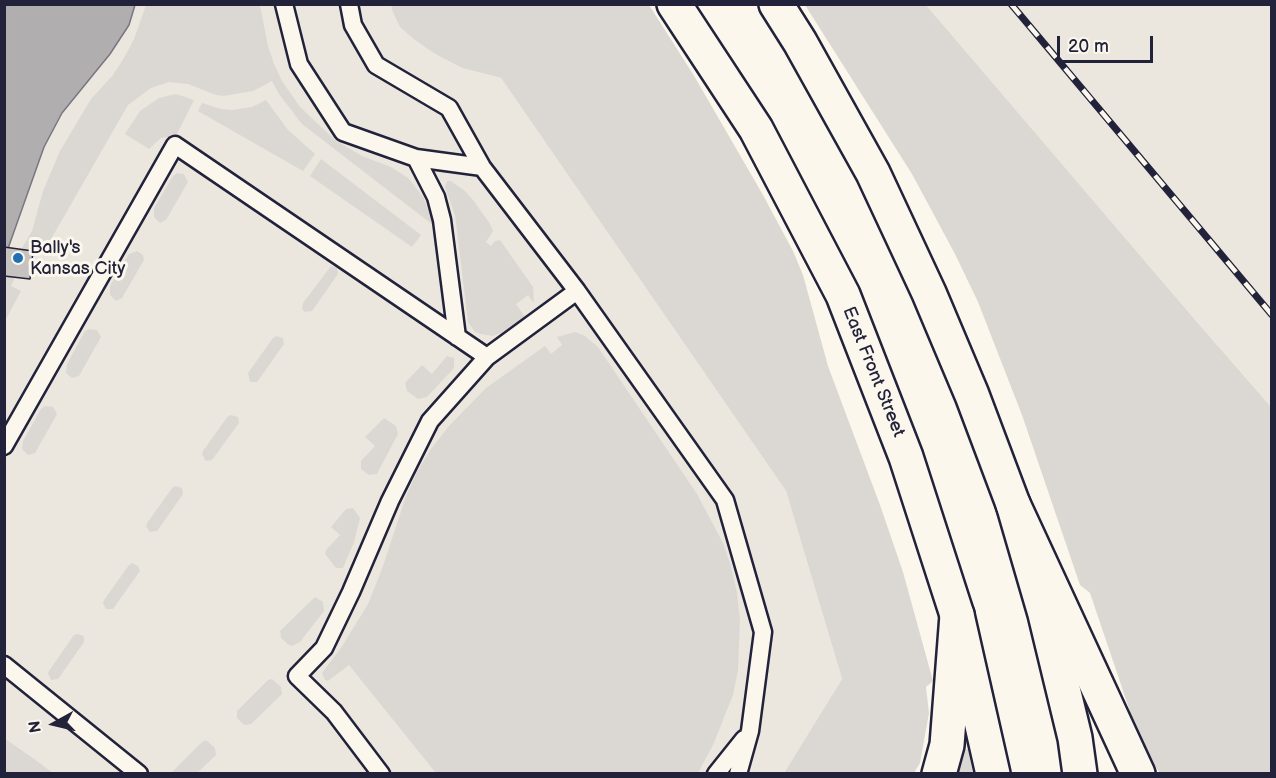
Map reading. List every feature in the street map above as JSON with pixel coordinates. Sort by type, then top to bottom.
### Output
[{"type":"main road","name":"East Front Street","points":[[674,4],[756,129],[843,296],[906,457],[957,615],[993,774]]},
{"type":"main road","points":[[776,4],[800,42],[873,173],[933,303],[972,395],[1013,504],[1046,614],[1075,738],[1080,774]]},
{"type":"main road","points":[[1013,504],[1138,774]]},
{"type":"main road","points":[[939,774],[947,745],[957,615]]},
{"type":"lane","points":[[284,4],[299,64],[343,132],[416,158],[482,167]]},
{"type":"lane","points":[[349,4],[353,25],[376,65],[449,108],[482,167],[577,291],[725,500],[763,632],[750,731],[738,774]]},
{"type":"lane","points":[[4,446],[175,145],[487,357]]},
{"type":"lane","points":[[416,158],[436,197],[442,220],[457,337]]},
{"type":"lane","points":[[381,774],[334,712],[297,676],[324,648],[390,501],[430,421],[487,357],[577,291]]},
{"type":"lane","points":[[4,665],[139,774]]},
{"type":"lane","points":[[716,774],[750,731]]},
{"type":"shaded area","name":"Bally's Kansas City","points":[[5,5],[391,5],[392,10],[416,41],[435,54],[462,68],[501,78],[786,491],[842,679],[784,773],[5,774]]},
{"type":"shaded area","points":[[5,5],[135,5],[129,25],[110,54],[62,113],[44,147],[5,257]]},
{"type":"shaded area","points":[[146,5],[260,5],[274,64],[282,81],[300,107],[335,140],[362,156],[391,167],[408,178],[424,198],[433,225],[302,124],[272,81],[253,91],[224,96],[188,84],[169,82],[151,88],[128,105],[43,253],[21,250],[32,231],[43,191],[60,151],[91,99],[113,75],[124,58],[134,39]]},
{"type":"shaded area","points":[[391,5],[649,5],[693,74],[763,195],[803,275],[828,366],[903,572],[933,681],[926,687],[929,713],[920,763],[914,773],[784,773],[842,679],[786,491],[501,78],[462,68],[435,54],[400,27]]},
{"type":"shaded area","points":[[805,5],[926,5],[1271,407],[1271,773],[1160,773],[1153,763],[1139,738],[1090,593],[1080,585],[1022,415],[978,302],[912,174]]},
{"type":"shaded area","points":[[926,5],[1271,5],[1271,407],[1197,322]]},
{"type":"shaded area","points":[[176,94],[194,100],[176,136],[161,138],[149,149],[125,134],[140,111],[159,98]]},
{"type":"shaded area","points":[[266,100],[288,130],[315,154],[303,171],[198,111],[202,103],[232,110],[252,107]]},
{"type":"shaded area","points":[[321,159],[421,235],[412,247],[310,176]]},
{"type":"shaded area","points":[[177,173],[184,174],[188,182],[166,220],[160,223],[154,217],[154,208]]},
{"type":"shaded area","points":[[447,181],[451,181],[465,191],[473,200],[493,231],[486,242],[491,246],[495,241],[500,240],[533,287],[534,303],[528,295],[516,304],[525,317],[493,336],[475,332],[468,322],[455,215],[445,187]]},
{"type":"shaded area","points":[[137,251],[143,255],[144,260],[122,298],[116,301],[110,295],[110,286],[129,254]]},
{"type":"shaded area","points":[[331,266],[337,268],[338,274],[312,311],[305,312],[302,309],[303,303]]},
{"type":"shaded area","points":[[5,276],[15,277],[11,286],[21,291],[5,321]]},
{"type":"shaded area","points":[[97,330],[101,337],[79,376],[72,378],[66,373],[67,364],[85,331]]},
{"type":"shaded area","points":[[575,332],[585,336],[598,347],[697,494],[723,543],[737,593],[740,620],[738,670],[733,695],[713,745],[698,773],[436,773],[349,665],[328,681],[322,673],[341,648],[368,604],[406,496],[431,449],[449,426],[486,388],[545,346],[551,354],[562,345],[557,337]]},
{"type":"shaded area","points":[[276,336],[283,338],[284,344],[257,382],[250,382],[248,373]]},
{"type":"shaded area","points":[[447,356],[454,358],[454,368],[427,397],[418,399],[407,391],[405,383],[422,365],[432,374]]},
{"type":"shaded area","points":[[45,406],[53,407],[57,414],[35,453],[28,455],[22,449],[23,441]]},
{"type":"shaded area","points":[[231,415],[238,417],[239,423],[212,460],[206,461],[202,454],[203,451]]},
{"type":"shaded area","points":[[384,418],[396,426],[398,434],[377,474],[369,475],[361,469],[361,461],[375,446],[365,437]]},
{"type":"shaded area","points":[[176,486],[182,488],[183,494],[157,531],[150,532],[146,526],[147,523]]},
{"type":"shaded area","points":[[353,508],[360,518],[354,542],[343,568],[336,568],[325,554],[340,535],[331,527],[346,509]]},
{"type":"shaded area","points":[[132,563],[138,566],[140,571],[113,609],[106,609],[104,600]]},
{"type":"shaded area","points":[[315,597],[323,602],[324,611],[300,642],[289,645],[281,638],[280,631]]},
{"type":"shaded area","points":[[77,634],[84,636],[84,642],[58,679],[51,680],[49,671]]},
{"type":"shaded area","points":[[272,679],[281,687],[282,694],[251,724],[244,725],[237,718],[237,711],[268,680]]},
{"type":"shaded area","points":[[4,738],[34,759],[53,773],[5,773]]},
{"type":"shaded area","points":[[206,740],[215,748],[216,755],[197,773],[171,773],[202,742]]},
{"type":"shaded area","points":[[968,749],[973,773],[955,774],[962,750]]},
{"type":"building","name":"Bally's Kansas City","points":[[4,247],[33,251],[30,279],[4,276]]},
{"type":"railway","points":[[1011,4],[1272,315]]},
{"type":"place","name":"Bally's Kansas City","points":[[18,258]]}]
